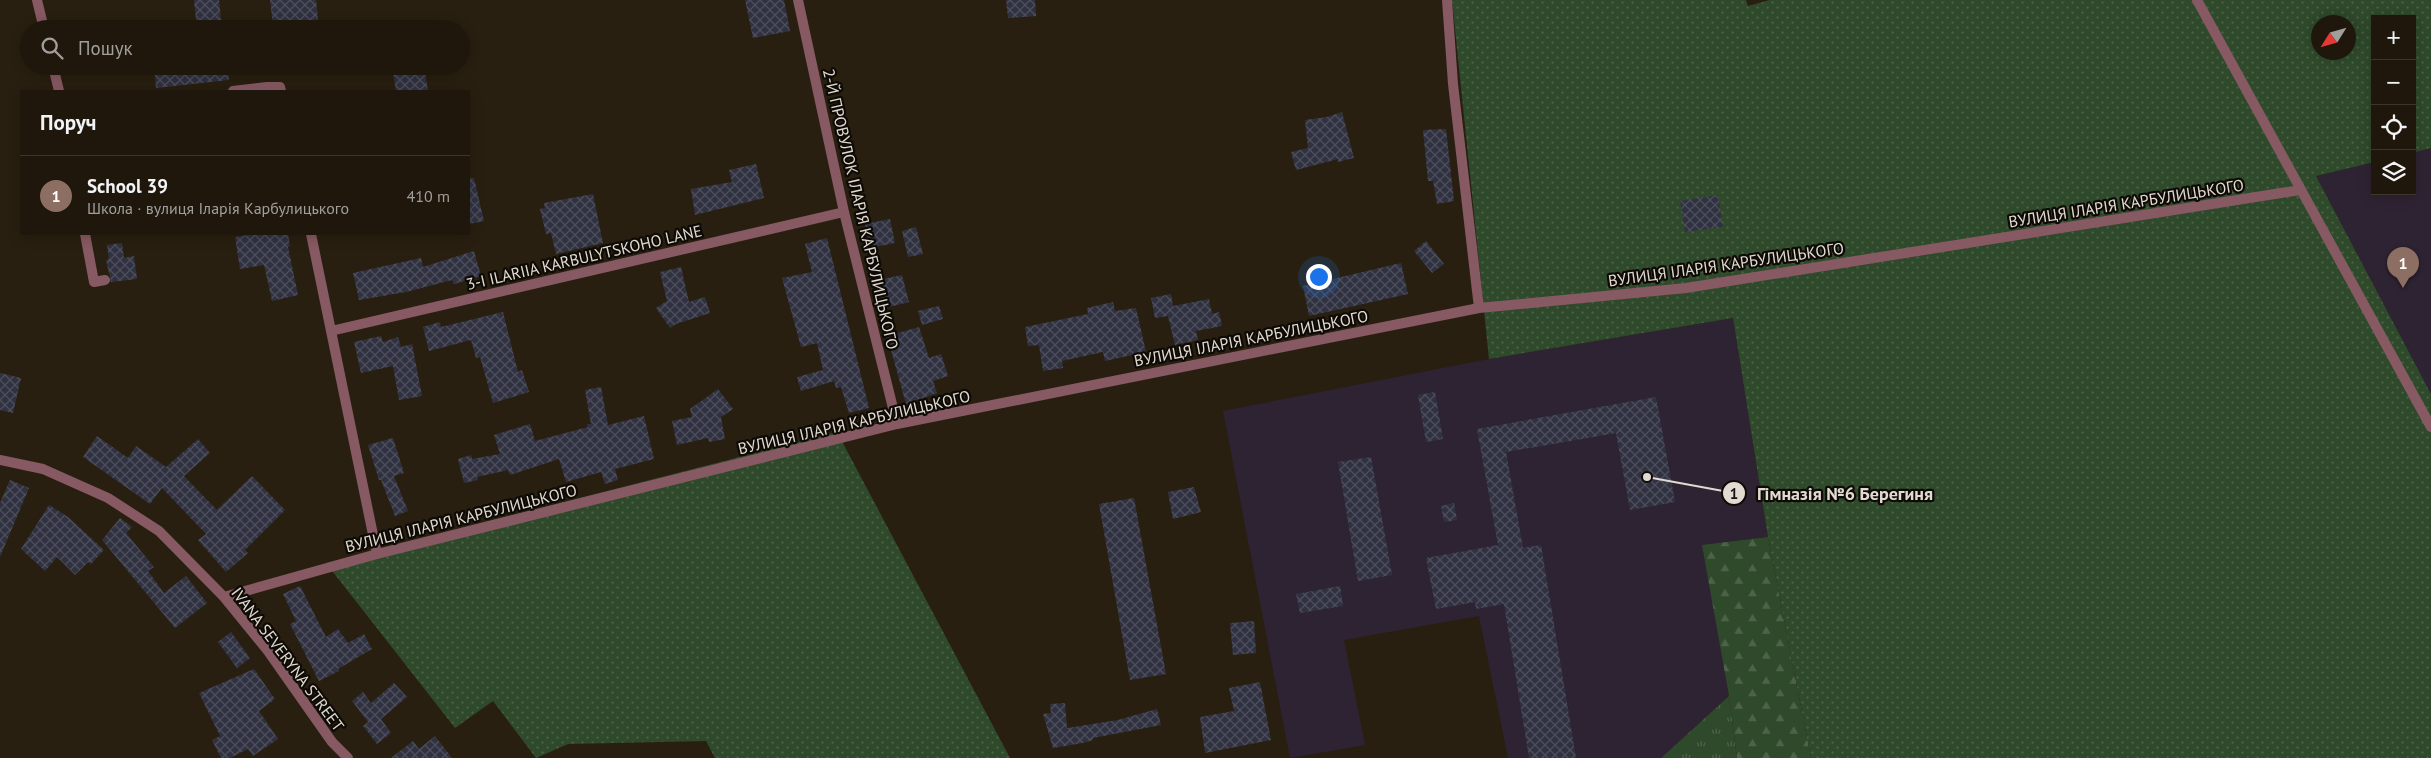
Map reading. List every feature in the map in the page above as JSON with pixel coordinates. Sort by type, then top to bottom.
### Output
[{"type":"street","points":[[37,0],[42,20]]},
{"type":"street","name":"2-Й ПРОВУЛОК ІЛАРІЯ КАРБУЛИЦЬКОГО","points":[[798,0],[844,212],[897,424]]},
{"type":"street","points":[[1447,0],[1453,84],[1479,308]]},
{"type":"street","points":[[2197,0],[2431,427]]},
{"type":"street","points":[[55,75],[59,90]]},
{"type":"street","points":[[240,90],[267,86],[280,87],[281,90]]},
{"type":"street","name":"ВУЛИЦЯ ІЛАРІЯ КАРБУЛИЦЬКОГО","points":[[224,597],[377,554],[897,424],[1479,308],[1686,288],[2300,190]]},
{"type":"street","name":"3-I ILARIIA KARBULYTSKOHO LANE","points":[[331,331],[844,212]]},
{"type":"street","points":[[85,235],[94,282],[105,280]]},
{"type":"street","points":[[311,235],[377,554]]},
{"type":"street","name":"IVANA SEVERYNA STREET","points":[[0,460],[43,469],[108,498],[159,531],[224,597],[268,651],[332,742],[348,758]]},
{"type":"shaded area","points":[[2431,148],[2431,394],[2316,176],[2371,163],[2371,195],[2416,195],[2416,152]]},
{"type":"shaded area","points":[[1733,318],[1768,537],[1703,546],[1729,696],[1661,758],[1508,758],[1479,616],[1344,640],[1365,745],[1290,758],[1223,411],[1489,359]]},
{"type":"green space","points":[[1452,0],[1746,0],[1748,6],[1770,0],[2431,0],[2431,148],[2416,152],[2416,15],[2371,15],[2371,163],[2316,176],[2431,394],[2431,758],[1811,758],[1768,537],[1733,318],[1489,359]]},
{"type":"green space","points":[[837,432],[1010,758],[715,758],[706,741],[568,744],[536,758],[493,701],[455,728],[326,563]]},
{"type":"green space","points":[[1768,537],[1811,758],[1737,758],[1729,696],[1702,545]]},
{"type":"green space","points":[[1729,696],[1737,758],[1661,758]]},
{"type":"building","points":[[194,0],[219,0],[221,20],[196,20]]},
{"type":"building","points":[[270,0],[316,0],[318,20],[272,20]]},
{"type":"building","points":[[745,0],[784,0],[790,31],[753,38]]},
{"type":"building","points":[[1006,0],[1035,0],[1036,16],[1008,18]]},
{"type":"building","points":[[155,75],[229,75],[229,80],[156,88]]},
{"type":"building","points":[[393,75],[425,75],[428,90],[396,90]]},
{"type":"building","points":[[1342,112],[1354,158],[1338,162],[1338,159],[1296,170],[1291,152],[1308,148],[1305,120],[1327,117]]},
{"type":"building","points":[[1446,129],[1454,201],[1437,204],[1433,181],[1428,181],[1423,130]]},
{"type":"building","points":[[756,164],[764,198],[695,215],[691,189],[732,182],[729,170]]},
{"type":"building","points":[[474,178],[484,221],[470,224],[470,179]]},
{"type":"building","points":[[593,194],[603,243],[556,254],[551,233],[546,234],[540,209],[545,208],[544,203]]},
{"type":"building","points":[[1718,195],[1723,227],[1685,232],[1680,201]]},
{"type":"building","points":[[890,219],[895,243],[870,248],[865,224]]},
{"type":"building","points":[[916,227],[923,254],[908,257],[902,231]]},
{"type":"building","points":[[288,235],[290,246],[288,247],[298,295],[272,301],[264,265],[240,269],[235,237]]},
{"type":"building","points":[[827,238],[869,408],[849,413],[841,387],[836,388],[834,381],[801,391],[797,377],[823,370],[817,343],[801,347],[782,278],[812,272],[805,244]]},
{"type":"building","points":[[1426,241],[1444,264],[1432,273],[1414,251]]},
{"type":"building","points":[[122,243],[124,258],[134,256],[137,279],[111,282],[106,260],[109,259],[107,245]]},
{"type":"building","points":[[474,251],[481,276],[454,284],[452,280],[406,292],[359,300],[353,273],[421,258],[423,267]]},
{"type":"building","points":[[1401,263],[1408,294],[1309,316],[1303,286]]},
{"type":"building","points":[[681,267],[689,302],[705,297],[710,313],[676,324],[670,328],[656,308],[667,301],[660,272]]},
{"type":"building","points":[[902,275],[909,302],[881,309],[874,281]]},
{"type":"building","points":[[1171,294],[1173,306],[1209,299],[1212,314],[1219,312],[1222,326],[1196,331],[1198,340],[1175,345],[1168,316],[1155,318],[1151,298]]},
{"type":"building","points":[[1113,302],[1115,311],[1136,308],[1146,352],[1105,361],[1103,352],[1062,361],[1063,368],[1043,371],[1039,345],[1028,346],[1025,327],[1088,314],[1087,308]]},
{"type":"building","points":[[939,306],[943,319],[922,325],[918,311]]},
{"type":"building","points":[[503,312],[518,372],[522,370],[529,392],[493,403],[480,357],[476,358],[471,340],[429,351],[423,327],[440,322],[441,327]]},
{"type":"building","points":[[919,327],[929,358],[941,354],[948,376],[933,381],[937,393],[906,404],[887,336]]},
{"type":"building","points":[[381,336],[383,342],[398,337],[401,347],[412,344],[422,396],[399,400],[393,366],[361,373],[354,342]]},
{"type":"building","points":[[0,373],[21,378],[13,413],[0,410]]},
{"type":"building","points":[[601,387],[608,425],[644,416],[654,459],[615,469],[618,480],[605,484],[601,472],[566,482],[559,459],[510,475],[508,470],[477,477],[478,480],[464,483],[458,459],[471,455],[472,459],[500,454],[494,435],[530,424],[535,441],[588,427],[587,424],[591,424],[585,390]]},
{"type":"building","points":[[718,389],[733,409],[721,417],[725,439],[709,442],[708,438],[677,445],[672,421],[692,417],[690,409]]},
{"type":"building","points":[[1435,392],[1443,439],[1426,442],[1418,395]]},
{"type":"building","points":[[1656,397],[1675,502],[1630,510],[1616,433],[1506,452],[1523,548],[1541,545],[1576,758],[1529,758],[1504,604],[1476,609],[1475,602],[1436,609],[1426,558],[1498,545],[1477,429]]},
{"type":"building","points":[[97,436],[128,458],[136,446],[166,467],[198,439],[210,453],[184,476],[217,510],[252,476],[285,510],[245,550],[248,553],[226,572],[198,540],[206,534],[162,488],[150,504],[83,457]]},
{"type":"building","points":[[393,438],[404,473],[394,476],[408,511],[395,516],[381,480],[379,480],[368,445]]},
{"type":"building","points":[[1371,457],[1392,575],[1358,581],[1338,462]]},
{"type":"building","points":[[10,480],[29,488],[0,557],[0,503]]},
{"type":"building","points":[[1194,487],[1201,512],[1173,519],[1168,492]]},
{"type":"building","points":[[1134,498],[1166,674],[1130,680],[1099,504]]},
{"type":"building","points":[[1454,503],[1457,520],[1444,522],[1441,506]]},
{"type":"building","points":[[49,505],[68,517],[104,550],[91,564],[88,562],[75,575],[57,557],[45,571],[21,549]]},
{"type":"building","points":[[120,518],[132,527],[126,533],[154,567],[148,571],[164,593],[186,576],[207,603],[175,628],[102,540]]},
{"type":"building","points":[[300,586],[326,637],[338,629],[348,643],[364,634],[372,649],[338,669],[339,671],[319,681],[290,624],[296,621],[283,594]]},
{"type":"building","points":[[1340,586],[1343,606],[1300,613],[1296,594]]},
{"type":"building","points":[[1254,621],[1256,653],[1233,655],[1230,623]]},
{"type":"building","points":[[231,632],[250,658],[237,668],[218,642]]},
{"type":"building","points":[[254,669],[275,699],[259,711],[278,739],[253,756],[248,749],[230,758],[221,758],[212,740],[220,736],[199,693]]},
{"type":"building","points":[[1260,682],[1271,740],[1205,753],[1200,717],[1234,711],[1229,688]]},
{"type":"building","points":[[394,683],[407,697],[381,719],[391,733],[377,744],[363,726],[368,722],[352,701],[363,692],[371,703]]},
{"type":"building","points":[[1065,703],[1067,728],[1118,720],[1157,709],[1161,725],[1053,748],[1043,714],[1051,713],[1050,704]]},
{"type":"building","points":[[435,736],[452,758],[391,758],[413,741],[419,749]]},
{"type":"place","name":"School 39","points":[[2403,288]]},
{"type":"place","name":"Гімназія №6 Берегиня","points":[[1647,477]]}]
